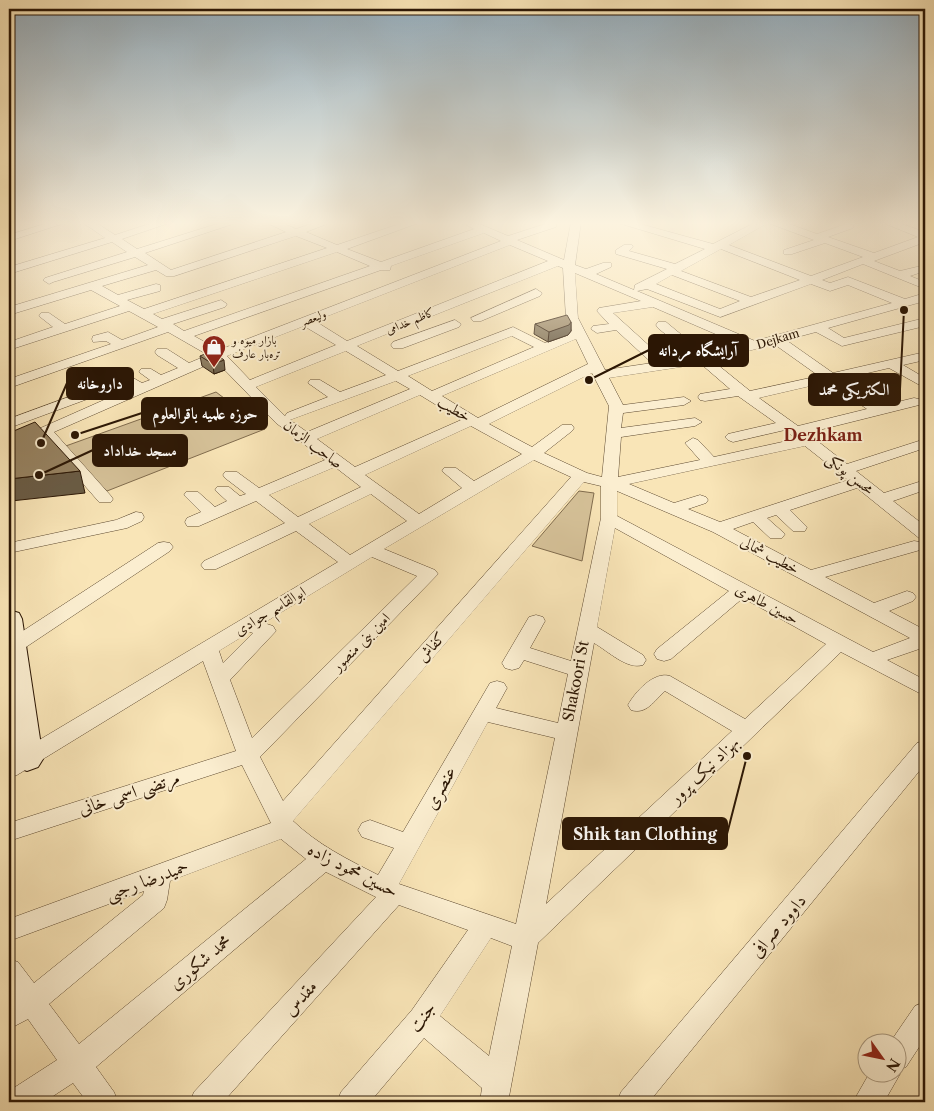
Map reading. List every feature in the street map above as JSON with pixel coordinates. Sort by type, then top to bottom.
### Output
[{"type":"main road","points":[[11,654],[18,764]]},
{"type":"street","points":[[49,280],[69,274]]},
{"type":"street","points":[[10,309],[93,286],[124,274]]},
{"type":"street","points":[[145,313],[261,274]]},
{"type":"street","points":[[185,335],[360,274]]},
{"type":"street","points":[[400,274],[412,279]]},
{"type":"street","name":"ولیعصر","points":[[9,447],[218,355],[425,274]]},
{"type":"street","name":"کاظم خدامی","points":[[254,382],[472,296],[550,274]]},
{"type":"street","name":"Shakoori St","points":[[496,1092],[565,733],[609,518],[609,485],[616,410],[615,401],[597,370],[576,326],[571,274]]},
{"type":"street","points":[[584,274],[755,346]]},
{"type":"street","points":[[602,296],[629,292],[666,274]]},
{"type":"street","points":[[683,274],[750,301]]},
{"type":"street","points":[[794,274],[830,287],[848,281],[904,303]]},
{"type":"street","points":[[646,284],[720,313],[809,279],[829,274]]},
{"type":"street","points":[[899,275],[903,274]]},
{"type":"street","points":[[899,275],[925,286]]},
{"type":"street","name":"صاحب الزمان","points":[[93,286],[167,325],[218,355],[254,382],[281,420],[304,439],[418,521]]},
{"type":"street","points":[[118,299],[156,288]]},
{"type":"street","points":[[476,318],[536,294]]},
{"type":"street","points":[[472,296],[500,308]]},
{"type":"street","name":"Dejkam","points":[[354,474],[597,370],[663,366],[702,360],[925,297]]},
{"type":"street","points":[[251,300],[265,307]]},
{"type":"street","points":[[654,303],[603,311],[663,366]]},
{"type":"street","points":[[9,384],[121,345],[221,304]]},
{"type":"street","points":[[9,346],[131,306]]},
{"type":"street","points":[[45,316],[63,328]]},
{"type":"street","name":"خطیب","points":[[305,321],[475,422],[533,454],[581,476],[609,485]]},
{"type":"street","points":[[817,327],[844,344],[925,322]]},
{"type":"street","points":[[398,345],[455,324]]},
{"type":"street","name":"محسن پونکی","points":[[662,324],[702,360],[882,499],[922,536]]},
{"type":"street","points":[[304,439],[543,347],[576,326],[619,326]]},
{"type":"street","points":[[390,329],[412,340]]},
{"type":"street","points":[[292,416],[513,331],[543,347]]},
{"type":"street","points":[[98,339],[108,336],[121,345]]},
{"type":"street","points":[[776,340],[879,411]]},
{"type":"street","points":[[162,352],[188,368]]},
{"type":"street","points":[[705,397],[744,393],[831,378],[925,356]]},
{"type":"street","points":[[894,364],[925,384]]},
{"type":"street","points":[[146,372],[161,381]]},
{"type":"street","points":[[26,378],[38,388]]},
{"type":"street","points":[[123,378],[142,390]]},
{"type":"street","points":[[315,383],[338,397]]},
{"type":"street","points":[[9,424],[96,391]]},
{"type":"street","points":[[616,410],[684,401]]},
{"type":"street","points":[[733,438],[879,411],[914,402]]},
{"type":"street","points":[[614,434],[695,422]]},
{"type":"street","name":"ابوالقاسم جوادی","points":[[18,764],[418,521],[533,454],[567,428]]},
{"type":"street","points":[[46,432],[105,499]]},
{"type":"street","points":[[609,485],[807,441]]},
{"type":"street","points":[[693,444],[712,462]]},
{"type":"street","points":[[845,470],[925,444]]},
{"type":"street","points":[[193,522],[258,496],[336,461]]},
{"type":"street","points":[[450,472],[473,488]]},
{"type":"street","points":[[231,475],[350,562]]},
{"type":"street","name":"کفاش","points":[[283,823],[581,476]]},
{"type":"street","points":[[720,528],[764,509],[859,482]]},
{"type":"street","name":"خطیب شمالی","points":[[609,485],[628,489],[720,528],[925,639]]},
{"type":"street","points":[[882,499],[925,485]]},
{"type":"street","points":[[210,565],[374,488]]},
{"type":"street","points":[[223,490],[240,503]]},
{"type":"street","points":[[192,495],[213,514]]},
{"type":"street","points":[[674,508],[700,500]]},
{"type":"street","points":[[764,509],[799,527]]},
{"type":"street","points":[[764,509],[776,534]]},
{"type":"street","points":[[9,548],[121,524],[136,517]]},
{"type":"street","name":"حسین طاهری","points":[[609,518],[925,689]]},
{"type":"street","points":[[809,576],[922,536]]},
{"type":"street","points":[[11,654],[164,547]]},
{"type":"street","name":"امین بنی منصور","points":[[248,755],[429,574],[370,550]]},
{"type":"street","points":[[664,654],[742,590]]},
{"type":"street","points":[[873,610],[907,597]]},
{"type":"street","points":[[536,621],[515,657],[578,670]]},
{"type":"street","points":[[219,678],[266,631],[249,625]]},
{"type":"street","points":[[586,629],[636,660]]},
{"type":"street","points":[[881,655],[925,639]]},
{"type":"street","name":"بهزاد نیک پرور","points":[[526,939],[839,642]]},
{"type":"street","name":"حسین محمود زاده","points":[[208,648],[248,755],[283,823],[301,843],[324,859],[389,891],[526,939]]},
{"type":"street","points":[[638,705],[662,681],[746,730]]},
{"type":"street","name":"عنصری","points":[[389,891],[409,844],[497,688]]},
{"type":"street","points":[[482,713],[565,733]]},
{"type":"street","name":"داوود صرافی","points":[[632,1102],[925,749]]},
{"type":"street","name":"مرتضی اسمی خانی","points":[[9,832],[248,755]]},
{"type":"street","name":"حمیدرضا رجبی","points":[[9,930],[158,877],[283,823]]},
{"type":"street","points":[[370,830],[409,844]]},
{"type":"street","name":"محمد شکوری","points":[[18,1102],[77,1064],[324,859]]},
{"type":"street","points":[[20,1009],[155,900],[158,877]]},
{"type":"street","name":"مقدس","points":[[204,1102],[389,891]]},
{"type":"street","name":"جنت","points":[[351,1102],[422,1019],[485,926]]},
{"type":"street","points":[[9,971],[20,1009],[77,1064],[104,1102]]},
{"type":"street","points":[[906,1043],[925,1014]]},
{"type":"street","points":[[422,1019],[496,1092]]},
{"type":"shaded area","points":[[216,392],[265,429],[107,491],[63,447]]},
{"type":"shaded area","points":[[579,491],[594,493],[582,561],[532,546]]},
{"type":"building","points":[[567,315],[571,322],[569,325],[549,332],[535,324]]},
{"type":"building","points":[[212,351],[224,360],[213,364],[200,356]]},
{"type":"building","points":[[35,422],[80,471],[9,479],[9,433]]},
{"type":"place","name":"الکتریکی محمد","points":[[904,310]]},
{"type":"place","name":"بازار میوه و تره‌بار عارف","points":[[214,368]]},
{"type":"place","name":"آرایشگاه مردانه","points":[[589,380]]},
{"type":"place","name":"حوزه علمیه باقرالعلوم","points":[[75,435]]},
{"type":"place","name":"داروخانه","points":[[41,443]]},
{"type":"place","name":"مسجد خداداد","points":[[39,475]]},
{"type":"place","name":"Shik tan Clothing","points":[[747,756]]},
{"type":"district","name":"Dezhkam","points":[[823,435]]}]
